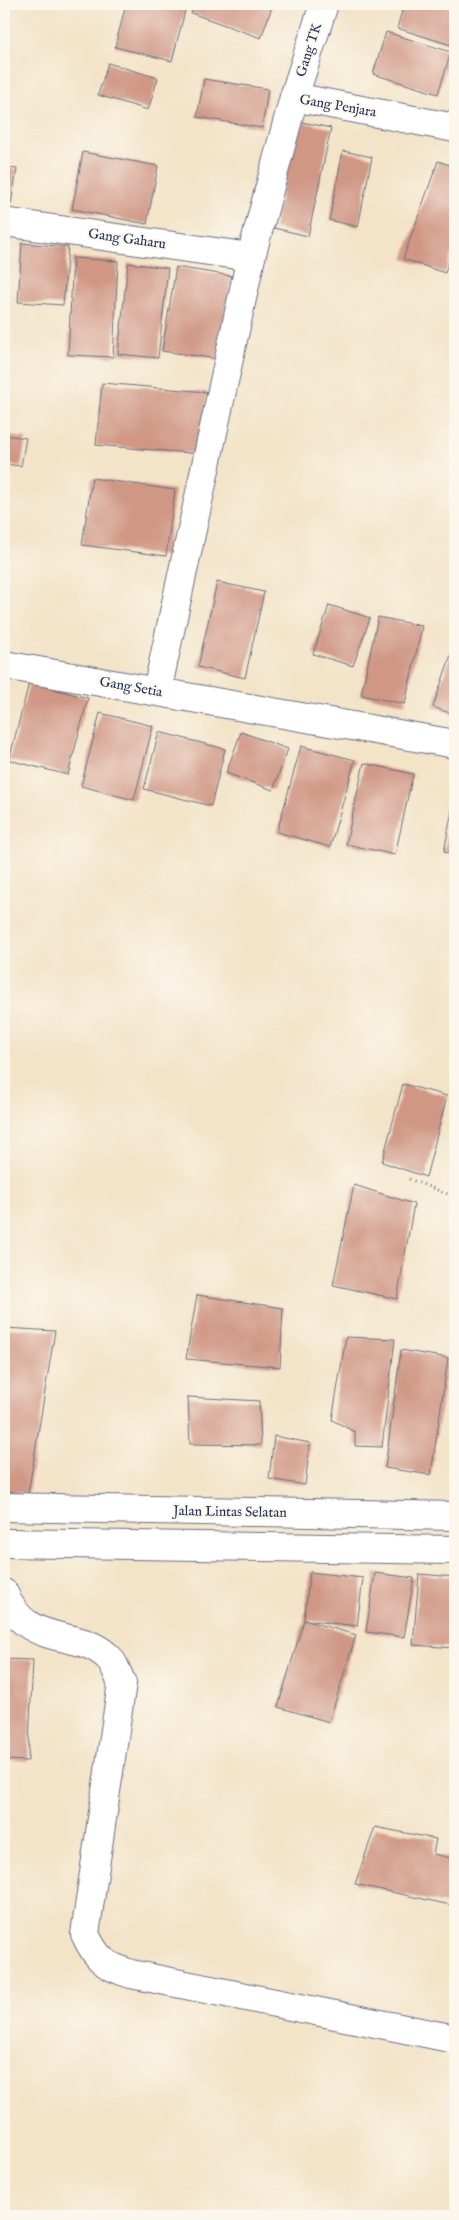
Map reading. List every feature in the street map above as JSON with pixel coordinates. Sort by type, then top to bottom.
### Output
[{"type":"main road","name":"Gang TK","points":[[294,97],[324,4]]},
{"type":"main road","name":"Gang Penjara","points":[[157,691],[251,257],[294,97],[455,128]]},
{"type":"main road","name":"Gang Gaharu","points":[[4,222],[251,257]]},
{"type":"main road","name":"Gang Setia","points":[[4,665],[455,744]]},
{"type":"main road","name":"Jalan Lintas Selatan","points":[[4,1507],[455,1516]]},
{"type":"main road","points":[[4,1543],[455,1550]]},
{"type":"main road","points":[[4,1593],[9,1607],[35,1630],[96,1648],[111,1660],[122,1683],[85,1934],[94,1954],[109,1967],[131,1974],[455,2040]]},
{"type":"path","points":[[409,1179],[455,1197]]},
{"type":"building","points":[[126,4],[174,4],[186,7],[172,61],[115,47]]},
{"type":"building","points":[[195,4],[273,4],[261,38],[191,13]]},
{"type":"building","points":[[404,4],[455,4],[454,46],[397,28]]},
{"type":"building","points":[[386,32],[451,52],[438,94],[373,74]]},
{"type":"building","points":[[108,63],[158,78],[148,110],[98,95]]},
{"type":"building","points":[[204,79],[268,89],[262,128],[197,117]]},
{"type":"building","points":[[297,121],[331,128],[308,236],[274,228]]},
{"type":"building","points":[[343,151],[372,157],[358,227],[329,220]]},
{"type":"building","points":[[83,152],[158,166],[147,224],[72,209]]},
{"type":"building","points":[[438,161],[455,167],[455,244],[445,273],[403,259]]},
{"type":"building","points":[[4,167],[17,169],[11,204],[4,203]]},
{"type":"building","points":[[22,243],[68,247],[63,305],[18,302]]},
{"type":"building","points":[[73,258],[118,261],[113,357],[68,355]]},
{"type":"building","points":[[128,263],[168,268],[158,358],[118,354]]},
{"type":"building","points":[[176,267],[232,276],[218,359],[162,351]]},
{"type":"building","points":[[102,383],[207,392],[201,454],[96,445]]},
{"type":"building","points":[[4,435],[26,438],[21,466],[4,464]]},
{"type":"building","points":[[92,478],[175,490],[166,556],[82,545]]},
{"type":"building","points":[[217,582],[264,592],[245,678],[198,667]]},
{"type":"building","points":[[329,605],[370,618],[353,666],[313,654]]},
{"type":"building","points":[[378,617],[422,626],[405,704],[361,695]]},
{"type":"building","points":[[455,643],[455,715],[433,707]]},
{"type":"building","points":[[29,683],[88,698],[68,775],[9,760]]},
{"type":"building","points":[[100,713],[153,726],[134,800],[81,786]]},
{"type":"building","points":[[159,732],[225,749],[211,806],[144,789]]},
{"type":"building","points":[[241,732],[288,749],[273,790],[226,773]]},
{"type":"building","points":[[301,746],[355,760],[330,847],[277,832]]},
{"type":"building","points":[[364,763],[413,774],[395,855],[346,844]]},
{"type":"building","points":[[455,800],[455,854],[444,852]]},
{"type":"building","points":[[403,1084],[447,1096],[426,1177],[382,1162]]},
{"type":"building","points":[[354,1185],[414,1204],[397,1299],[333,1285]]},
{"type":"building","points":[[197,1295],[283,1308],[280,1367],[186,1359]]},
{"type":"building","points":[[4,1328],[55,1331],[28,1494],[4,1491]]},
{"type":"building","points":[[346,1337],[395,1339],[382,1447],[355,1446],[355,1432],[332,1420]]},
{"type":"building","points":[[401,1350],[448,1358],[431,1475],[385,1468]]},
{"type":"building","points":[[188,1397],[259,1401],[261,1445],[190,1444]]},
{"type":"building","points":[[274,1436],[310,1443],[305,1485],[269,1479]]},
{"type":"building","points":[[310,1572],[363,1578],[357,1626],[304,1620]]},
{"type":"building","points":[[375,1573],[414,1578],[404,1637],[366,1632]]},
{"type":"building","points":[[419,1574],[455,1577],[455,1648],[413,1645]]},
{"type":"building","points":[[304,1620],[356,1635],[329,1722],[278,1707]]},
{"type":"building","points":[[4,1659],[33,1660],[28,1761],[4,1760]]},
{"type":"building","points":[[375,1827],[436,1839],[433,1854],[455,1859],[451,1875],[455,1876],[455,1906],[355,1884]]},
{"type":"building","points":[[262,2211],[282,2216],[261,2216]]}]
